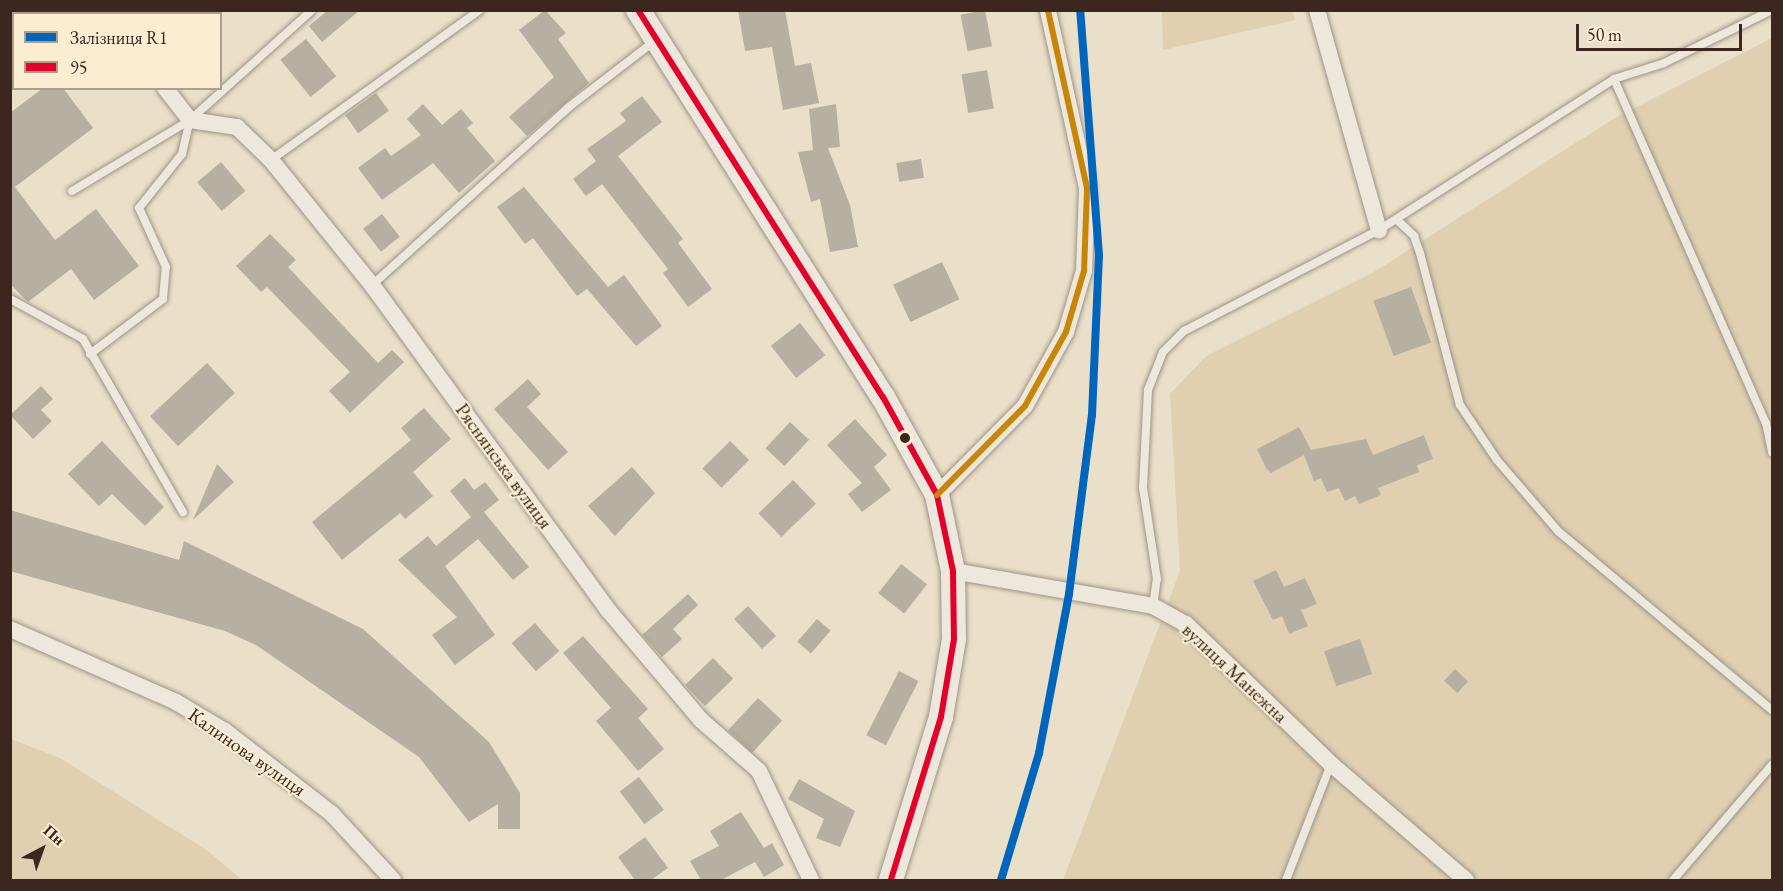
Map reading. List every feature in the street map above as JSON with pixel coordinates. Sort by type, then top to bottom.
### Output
[{"type":"main road","points":[[638,10],[883,398],[937,495],[953,571],[950,675],[891,880]]},
{"type":"street","points":[[937,495],[1025,406],[1066,332],[1084,271],[1087,188],[1048,10]]},
{"type":"street","points":[[1317,10],[1379,230]]},
{"type":"street","points":[[167,90],[196,121]]},
{"type":"street","name":"Ряснянська вулиця","points":[[196,121],[237,127],[271,160],[372,285],[608,610],[701,720],[759,771],[811,880]]},
{"type":"street","name":"вулиця Манежна","points":[[953,571],[1153,606],[1186,624],[1331,764],[1466,880]]},
{"type":"street","name":"Калинова вулиця","points":[[10,629],[176,702],[225,731],[332,814],[393,880]]},
{"type":"lane","points":[[72,191],[196,121],[312,10]]},
{"type":"lane","points":[[271,160],[480,10]]},
{"type":"lane","points":[[1153,606],[1157,579],[1142,440],[1148,390],[1163,352],[1213,314],[1379,230],[1614,79],[1664,63],[1773,10]]},
{"type":"lane","points":[[372,285],[568,107],[657,40]]},
{"type":"lane","points":[[1614,79],[1766,423],[1773,452]]},
{"type":"lane","points":[[90,354],[163,299],[166,267],[139,208],[182,154],[196,121]]},
{"type":"lane","points":[[1396,219],[1414,236],[1420,253],[1460,405],[1497,460],[1559,532],[1773,710]]},
{"type":"lane","points":[[10,299],[63,324],[83,339],[183,512]]},
{"type":"lane","points":[[1286,880],[1331,764]]},
{"type":"lane","points":[[1673,880],[1773,765]]},
{"type":"shaded area","points":[[1162,11],[1292,11],[1295,20],[1163,50]]},
{"type":"shaded area","points":[[1772,38],[1772,880],[1063,880],[1180,571],[1170,394],[1206,356],[1374,272],[1613,119]]},
{"type":"shaded area","points":[[11,739],[60,758],[208,851],[242,880],[11,880]]},
{"type":"building","points":[[328,10],[360,10],[322,42],[309,26]]},
{"type":"building","points":[[545,10],[566,33],[558,39],[589,83],[527,136],[509,117],[554,77],[519,30]]},
{"type":"building","points":[[738,10],[785,10],[795,66],[811,63],[819,103],[783,110],[772,47],[745,51]]},
{"type":"building","points":[[985,10],[992,46],[968,51],[960,15]]},
{"type":"building","points":[[306,39],[336,76],[311,97],[280,60]]},
{"type":"building","points":[[987,70],[994,108],[968,113],[961,75]]},
{"type":"building","points":[[40,90],[64,90],[93,128],[15,187],[55,240],[96,209],[139,266],[94,300],[71,269],[28,302],[10,284],[10,113]]},
{"type":"building","points":[[376,93],[389,111],[358,133],[345,115]]},
{"type":"building","points":[[642,96],[662,122],[618,156],[683,239],[678,243],[712,289],[688,307],[663,273],[668,269],[602,184],[586,196],[573,179],[596,161],[587,149],[626,121],[620,113]]},
{"type":"building","points":[[423,104],[442,125],[461,109],[473,123],[467,128],[495,161],[459,193],[433,163],[382,200],[358,168],[385,148],[391,156],[421,135],[407,119]]},
{"type":"building","points":[[836,104],[840,147],[828,148],[850,205],[858,247],[830,252],[820,199],[811,202],[798,152],[813,150],[809,109]]},
{"type":"building","points":[[921,159],[924,178],[899,182],[896,163]]},
{"type":"building","points":[[221,162],[245,191],[222,211],[197,182]]},
{"type":"building","points":[[524,187],[608,287],[624,275],[662,326],[636,346],[587,289],[577,296],[533,238],[525,244],[497,207]]},
{"type":"building","points":[[382,214],[400,237],[381,252],[363,229]]},
{"type":"building","points":[[270,234],[296,260],[288,267],[378,363],[392,350],[404,362],[350,413],[329,391],[350,372],[267,287],[261,292],[236,266]]},
{"type":"building","points":[[942,262],[959,299],[910,322],[893,285]]},
{"type":"building","points":[[1411,287],[1431,342],[1394,356],[1373,301]]},
{"type":"building","points":[[800,323],[825,355],[796,378],[771,346]]},
{"type":"building","points":[[207,363],[235,393],[178,446],[150,416]]},
{"type":"building","points":[[528,379],[541,394],[527,407],[568,452],[548,470],[494,409]]},
{"type":"building","points":[[41,386],[53,399],[41,410],[52,421],[33,439],[10,415]]},
{"type":"building","points":[[424,408],[451,439],[413,472],[433,496],[405,519],[400,513],[342,560],[312,522],[411,440],[401,428]]},
{"type":"building","points":[[855,419],[887,455],[874,467],[891,490],[862,512],[848,494],[862,483],[827,445]]},
{"type":"building","points":[[790,422],[809,440],[784,466],[765,448]]},
{"type":"building","points":[[1299,427],[1311,450],[1366,439],[1373,455],[1424,435],[1433,459],[1417,465],[1419,472],[1378,488],[1381,495],[1359,504],[1355,496],[1345,501],[1339,488],[1327,492],[1321,478],[1314,481],[1304,455],[1271,473],[1266,468],[1257,449]]},
{"type":"building","points":[[102,441],[164,507],[145,526],[112,494],[99,506],[68,474]]},
{"type":"building","points":[[730,441],[749,460],[722,488],[702,469]]},
{"type":"building","points":[[217,464],[234,482],[193,520]]},
{"type":"building","points":[[632,467],[655,493],[615,536],[588,506]]},
{"type":"building","points":[[465,478],[474,490],[485,482],[499,500],[484,512],[529,567],[513,580],[478,539],[445,566],[495,635],[455,665],[432,635],[457,617],[398,560],[428,536],[436,546],[471,517],[450,491]]},
{"type":"building","points":[[793,480],[816,504],[781,537],[758,513]]},
{"type":"building","points":[[10,510],[179,560],[184,541],[363,629],[489,742],[520,793],[520,829],[498,829],[498,804],[469,822],[419,757],[256,645],[225,631],[10,571]]},
{"type":"building","points":[[901,564],[927,584],[904,613],[878,593]]},
{"type":"building","points":[[1276,570],[1284,587],[1305,578],[1317,604],[1301,610],[1308,626],[1289,634],[1282,616],[1273,620],[1253,581]]},
{"type":"building","points":[[688,594],[698,605],[673,629],[682,639],[662,657],[642,635]]},
{"type":"building","points":[[748,606],[776,636],[762,649],[734,619]]},
{"type":"building","points":[[817,619],[831,631],[811,653],[797,642]]},
{"type":"building","points":[[535,623],[559,651],[536,671],[512,643]]},
{"type":"building","points":[[583,636],[648,709],[638,718],[664,749],[638,771],[596,721],[611,708],[563,653]]},
{"type":"building","points":[[1360,639],[1372,674],[1336,686],[1324,651]]},
{"type":"building","points":[[713,658],[733,679],[705,706],[685,685]]},
{"type":"building","points":[[1455,669],[1468,681],[1457,693],[1444,681]]},
{"type":"building","points":[[899,671],[919,681],[886,745],[866,735]]},
{"type":"building","points":[[758,698],[782,721],[752,753],[728,730]]},
{"type":"building","points":[[639,777],[664,810],[645,824],[620,791]]},
{"type":"building","points":[[799,779],[855,811],[840,847],[816,838],[824,819],[788,799]]},
{"type":"building","points":[[741,812],[764,848],[772,843],[784,865],[764,877],[755,862],[721,880],[701,880],[690,861],[719,846],[710,831]]},
{"type":"building","points":[[645,837],[668,868],[651,880],[635,880],[618,857]]},
{"type":"rail line","name":"R1","points":[[1001,880],[1039,753],[1069,594],[1092,415],[1099,255],[1080,10]]},
{"type":"transit line","name":"95","points":[[638,10],[883,397],[937,495],[953,571],[954,639],[941,717],[891,880]]},
{"type":"transit line","points":[[937,495],[1025,406],[1066,332],[1084,271],[1087,188],[1048,10]]}]
